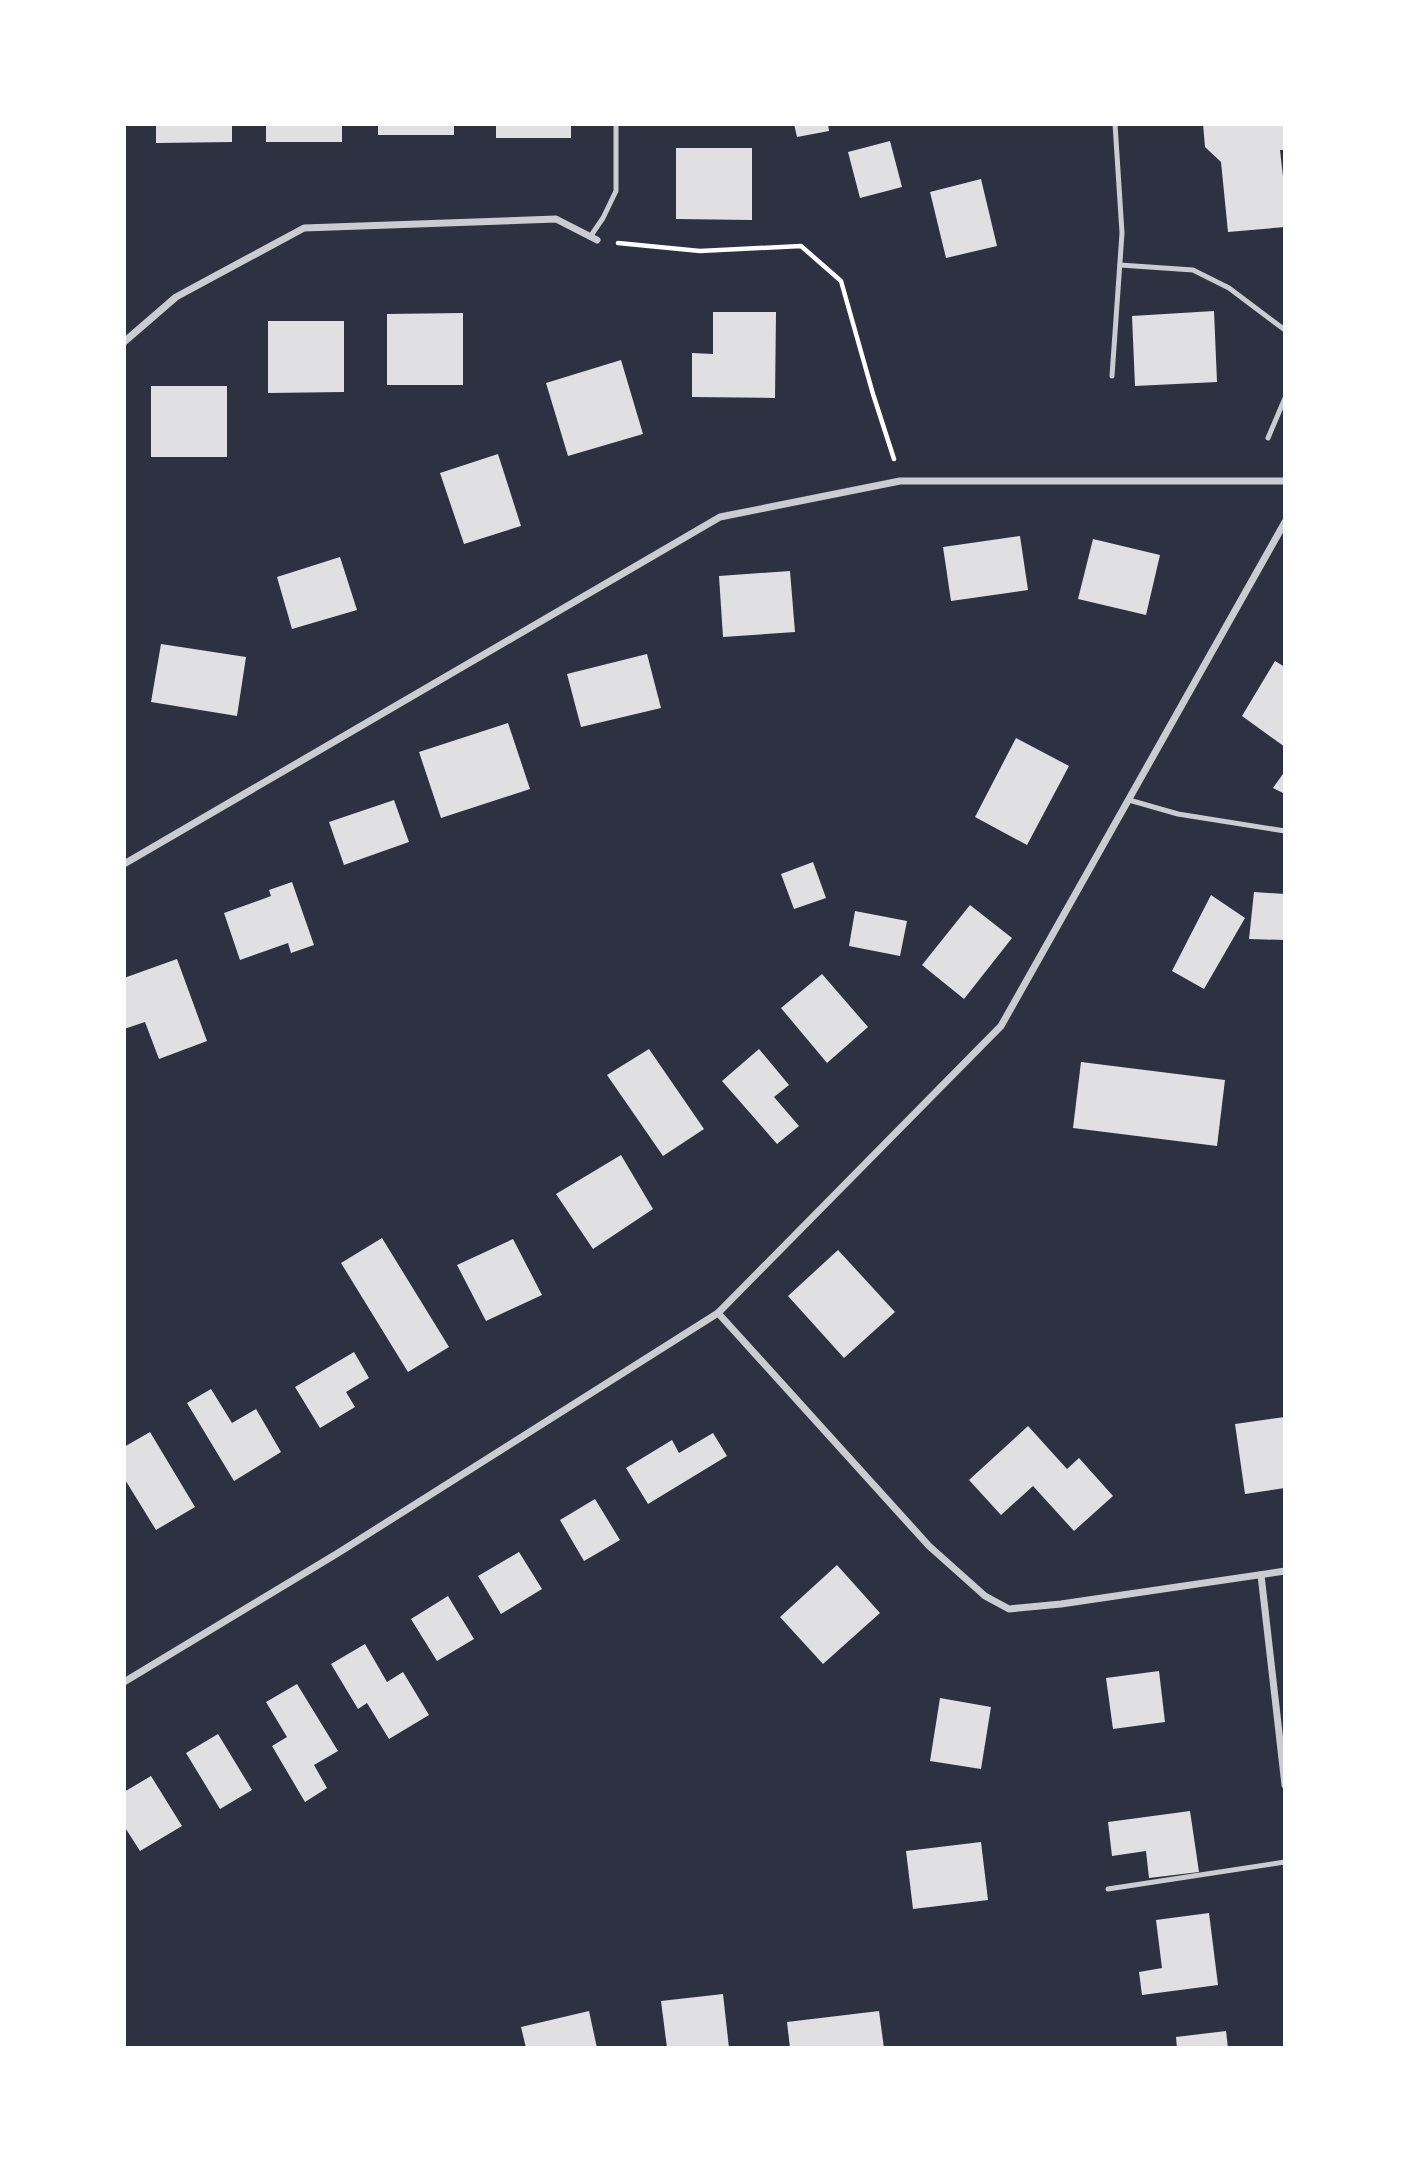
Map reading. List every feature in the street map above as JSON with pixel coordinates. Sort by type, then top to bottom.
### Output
[{"type":"street","points":[[124,342],[176,298],[304,228],[556,219],[594,239]]},
{"type":"street","points":[[124,864],[720,517],[900,481],[1285,481]]},
{"type":"street","points":[[124,1682],[350,1546],[718,1313],[1001,1026],[1285,522]]},
{"type":"street","points":[[718,1313],[929,1546],[985,1596],[1009,1609],[1061,1604],[1285,1571]]},
{"type":"street","points":[[1261,1575],[1285,1785]]},
{"type":"lane","points":[[594,239],[616,191],[616,124]]},
{"type":"lane","points":[[1112,376],[1122,233],[1115,124]]},
{"type":"lane","points":[[1119,265],[1193,270],[1229,288],[1285,330]]},
{"type":"lane","points":[[1268,438],[1285,398]]},
{"type":"lane","points":[[1129,800],[1178,814],[1285,831]]},
{"type":"lane","points":[[1108,1889],[1285,1862]]},
{"type":"path","points":[[594,239],[700,251],[801,246],[841,281],[900,481]]},
{"type":"building","points":[[156,124],[232,124],[232,142],[156,143]]},
{"type":"building","points":[[266,124],[342,124],[342,142],[266,142]]},
{"type":"building","points":[[378,124],[454,124],[454,135],[378,135]]},
{"type":"building","points":[[496,124],[571,124],[571,138],[496,138]]},
{"type":"building","points":[[794,124],[828,124],[829,131],[797,137]]},
{"type":"building","points":[[1203,124],[1285,124],[1285,150],[1280,150],[1285,194],[1285,227],[1228,232],[1221,162],[1205,147]]},
{"type":"building","points":[[890,141],[902,187],[860,198],[848,152]]},
{"type":"building","points":[[676,148],[752,148],[752,220],[676,219]]},
{"type":"building","points":[[981,179],[997,246],[946,258],[930,192]]},
{"type":"building","points":[[1214,311],[1217,382],[1135,386],[1132,316]]},
{"type":"building","points":[[713,312],[776,312],[775,398],[692,397],[692,353],[713,354]]},
{"type":"building","points":[[463,313],[463,385],[387,385],[387,314]]},
{"type":"building","points":[[268,321],[344,321],[344,392],[268,393]]},
{"type":"building","points":[[621,360],[643,434],[568,456],[546,383]]},
{"type":"building","points":[[151,386],[227,386],[227,457],[151,457]]},
{"type":"building","points":[[498,454],[521,526],[464,544],[440,473]]},
{"type":"building","points":[[1020,536],[1028,590],[951,601],[943,547]]},
{"type":"building","points":[[1093,539],[1160,555],[1146,615],[1078,599]]},
{"type":"building","points":[[340,557],[357,610],[292,629],[277,577]]},
{"type":"building","points":[[790,571],[795,632],[723,637],[719,576]]},
{"type":"building","points":[[161,644],[246,657],[237,716],[151,702]]},
{"type":"building","points":[[647,654],[661,708],[581,727],[567,674]]},
{"type":"building","points":[[1275,661],[1285,667],[1285,747],[1242,716]]},
{"type":"building","points":[[508,723],[530,789],[441,818],[419,752]]},
{"type":"building","points":[[1016,738],[1069,766],[1027,845],[975,817]]},
{"type":"building","points":[[1285,771],[1285,794],[1273,788]]},
{"type":"building","points":[[394,800],[409,842],[344,865],[329,822]]},
{"type":"building","points":[[813,862],[826,898],[794,909],[781,874]]},
{"type":"building","points":[[292,882],[314,945],[291,953],[288,943],[240,960],[224,913],[271,896],[269,890]]},
{"type":"building","points":[[1254,892],[1285,894],[1285,940],[1249,939]]},
{"type":"building","points":[[1211,895],[1245,918],[1204,989],[1172,971]]},
{"type":"building","points":[[970,905],[1012,938],[964,999],[922,965]]},
{"type":"building","points":[[855,911],[907,921],[900,956],[849,946]]},
{"type":"building","points":[[177,959],[207,1041],[159,1059],[145,1022],[124,1029],[124,978]]},
{"type":"building","points":[[822,974],[868,1027],[827,1063],[781,1008]]},
{"type":"building","points":[[649,1049],[704,1129],[663,1156],[607,1075]]},
{"type":"building","points":[[759,1049],[789,1085],[774,1097],[799,1126],[777,1144],[722,1081]]},
{"type":"building","points":[[1081,1062],[1225,1080],[1217,1146],[1073,1128]]},
{"type":"building","points":[[621,1155],[653,1209],[593,1249],[556,1194]]},
{"type":"building","points":[[382,1238],[449,1347],[408,1372],[341,1263]]},
{"type":"building","points":[[513,1239],[542,1295],[486,1321],[457,1265]]},
{"type":"building","points":[[838,1250],[895,1312],[844,1358],[788,1296]]},
{"type":"building","points":[[354,1352],[369,1378],[346,1392],[355,1407],[320,1428],[295,1387]]},
{"type":"building","points":[[211,1389],[232,1423],[256,1409],[281,1452],[234,1481],[187,1403]]},
{"type":"building","points":[[1285,1417],[1285,1488],[1245,1494],[1235,1424]]},
{"type":"building","points":[[1028,1426],[1067,1469],[1079,1458],[1113,1496],[1074,1531],[1033,1486],[1001,1515],[969,1480]]},
{"type":"building","points":[[150,1432],[195,1507],[156,1530],[124,1478],[124,1447]]},
{"type":"building","points":[[713,1433],[727,1456],[648,1504],[626,1468],[672,1440],[679,1453]]},
{"type":"building","points":[[595,1499],[620,1540],[584,1561],[560,1520]]},
{"type":"building","points":[[519,1552],[542,1589],[501,1614],[478,1576]]},
{"type":"building","points":[[837,1565],[880,1613],[823,1664],[780,1617]]},
{"type":"building","points":[[448,1596],[474,1639],[437,1661],[411,1619]]},
{"type":"building","points":[[365,1644],[387,1682],[403,1672],[429,1715],[389,1739],[367,1703],[358,1709],[331,1664]]},
{"type":"building","points":[[1159,1671],[1165,1722],[1113,1729],[1106,1678]]},
{"type":"building","points":[[297,1684],[338,1751],[314,1765],[327,1788],[305,1802],[272,1746],[287,1737],[266,1702]]},
{"type":"building","points":[[940,1698],[991,1707],[981,1769],[930,1761]]},
{"type":"building","points":[[218,1734],[252,1790],[220,1809],[186,1753]]},
{"type":"building","points":[[151,1776],[182,1826],[140,1851],[124,1826],[124,1792]]},
{"type":"building","points":[[1190,1811],[1199,1872],[1149,1878],[1146,1851],[1112,1856],[1108,1822]]},
{"type":"building","points":[[981,1842],[988,1900],[913,1909],[906,1851]]},
{"type":"building","points":[[1209,1913],[1218,1985],[1142,1995],[1139,1972],[1162,1968],[1156,1920]]},
{"type":"building","points":[[723,1994],[729,2048],[667,2048],[661,2001]]},
{"type":"building","points":[[589,2011],[597,2048],[526,2048],[521,2027]]},
{"type":"building","points":[[879,2011],[884,2048],[790,2048],[787,2022]]},
{"type":"building","points":[[1226,2031],[1228,2048],[1177,2048],[1176,2037]]}]
